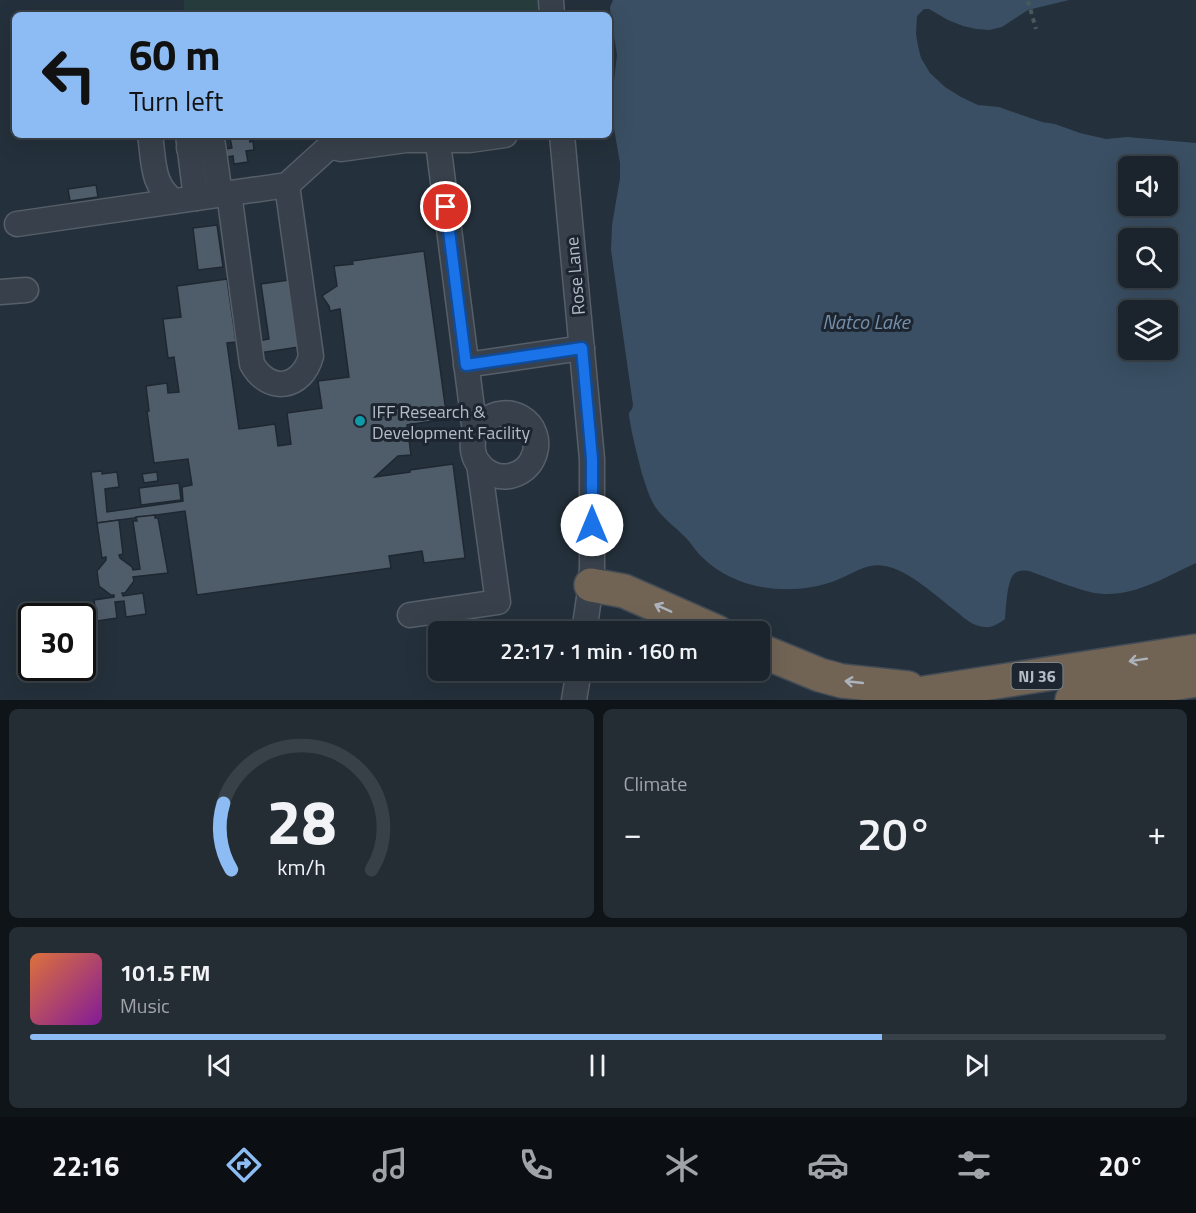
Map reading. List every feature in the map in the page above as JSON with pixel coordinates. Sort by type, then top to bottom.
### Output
[{"type":"highway","points":[[591,585],[624,591],[692,621]]},
{"type":"highway","name":"NJ 36","points":[[879,700],[1196,651]]},
{"type":"highway","points":[[770,655],[820,675],[842,681],[933,691]]},
{"type":"highway","name":"NJ 36","points":[[1072,700],[1196,680]]},
{"type":"street","points":[[150,138],[161,190],[185,200]]},
{"type":"street","points":[[17,224],[287,185],[321,145],[345,138]]},
{"type":"street","points":[[321,145],[341,149],[427,138]]},
{"type":"street","points":[[438,138],[475,432]]},
{"type":"street","points":[[449,138],[471,140],[485,138]]},
{"type":"street","name":"Rose Lane","points":[[562,138],[592,459],[591,585],[586,621]]},
{"type":"street","points":[[185,200],[189,142],[213,145],[224,194],[252,364],[257,373],[266,380],[285,385],[301,376],[308,367],[311,356],[287,185]]},
{"type":"street","points":[[0,292],[26,290]]},
{"type":"street","points":[[466,365],[582,348]]},
{"type":"street","points":[[498,413],[519,416],[534,432],[535,454],[530,463],[513,476],[502,477],[492,474],[483,469],[473,452],[472,442],[475,432],[480,423],[498,413]]},
{"type":"street","points":[[410,615],[498,602],[479,464]]},
{"type":"street","points":[[574,700],[577,681]]},
{"type":"path","points":[[1028,1],[1036,29]]},
{"type":"green space","points":[[184,0],[538,0],[540,12],[184,12]]},
{"type":"water","name":"Natco Lake","points":[[613,0],[1069,0],[1028,10],[1002,27],[989,30],[963,26],[929,9],[924,9],[917,16],[918,46],[921,58],[930,73],[945,87],[978,105],[999,107],[1042,122],[1106,139],[1127,137],[1196,143],[1196,563],[1132,591],[1104,594],[1067,585],[1029,571],[1019,571],[1014,574],[1010,582],[1005,619],[987,627],[969,622],[913,578],[885,566],[874,565],[838,580],[816,586],[782,589],[739,581],[713,567],[702,557],[654,505],[642,474],[630,423],[629,413],[633,405],[611,250],[612,225],[620,178],[620,163],[612,117],[617,55],[610,7]]},
{"type":"building","points":[[230,138],[249,138],[250,142],[253,141],[254,150],[246,151],[248,162],[234,164],[233,156],[222,158],[221,150],[232,148]]},
{"type":"building","points":[[96,185],[98,197],[70,201],[68,189]]},
{"type":"building","points":[[217,225],[223,267],[198,270],[193,228]]},
{"type":"building","name":"IFF Research & Development Facility","points":[[424,251],[447,419],[407,425],[411,455],[398,456],[375,477],[453,464],[465,558],[424,563],[422,551],[389,556],[391,568],[197,595],[185,511],[97,523],[91,472],[102,471],[102,474],[117,472],[119,487],[105,489],[107,512],[183,501],[182,487],[192,485],[188,459],[154,463],[147,411],[149,411],[146,386],[167,383],[168,393],[179,392],[174,357],[168,358],[163,319],[181,317],[177,286],[227,279],[236,342],[227,343],[239,429],[275,424],[278,446],[291,444],[287,413],[322,408],[318,381],[349,377],[340,309],[330,311],[322,296],[337,286],[334,266],[353,264],[352,261]]},
{"type":"building","points":[[289,280],[299,347],[259,353],[258,341],[269,339],[261,284]]},
{"type":"building","points":[[157,472],[158,481],[144,483],[142,474]]},
{"type":"building","points":[[179,483],[181,500],[141,505],[139,488]]},
{"type":"building","points":[[155,515],[155,518],[158,518],[168,573],[133,577],[134,581],[125,593],[122,593],[123,596],[143,593],[146,614],[126,617],[124,601],[115,602],[117,618],[97,621],[94,600],[114,597],[114,595],[99,586],[97,571],[106,557],[102,558],[97,523],[119,520],[123,554],[119,555],[120,558],[133,570],[140,569],[133,521],[137,521],[136,517]]},
{"type":"place","name":"IFF Research & Development Facility","points":[[360,421]]},
{"type":"route","points":[[446,207],[466,365],[582,348],[592,459],[592,525]]}]
